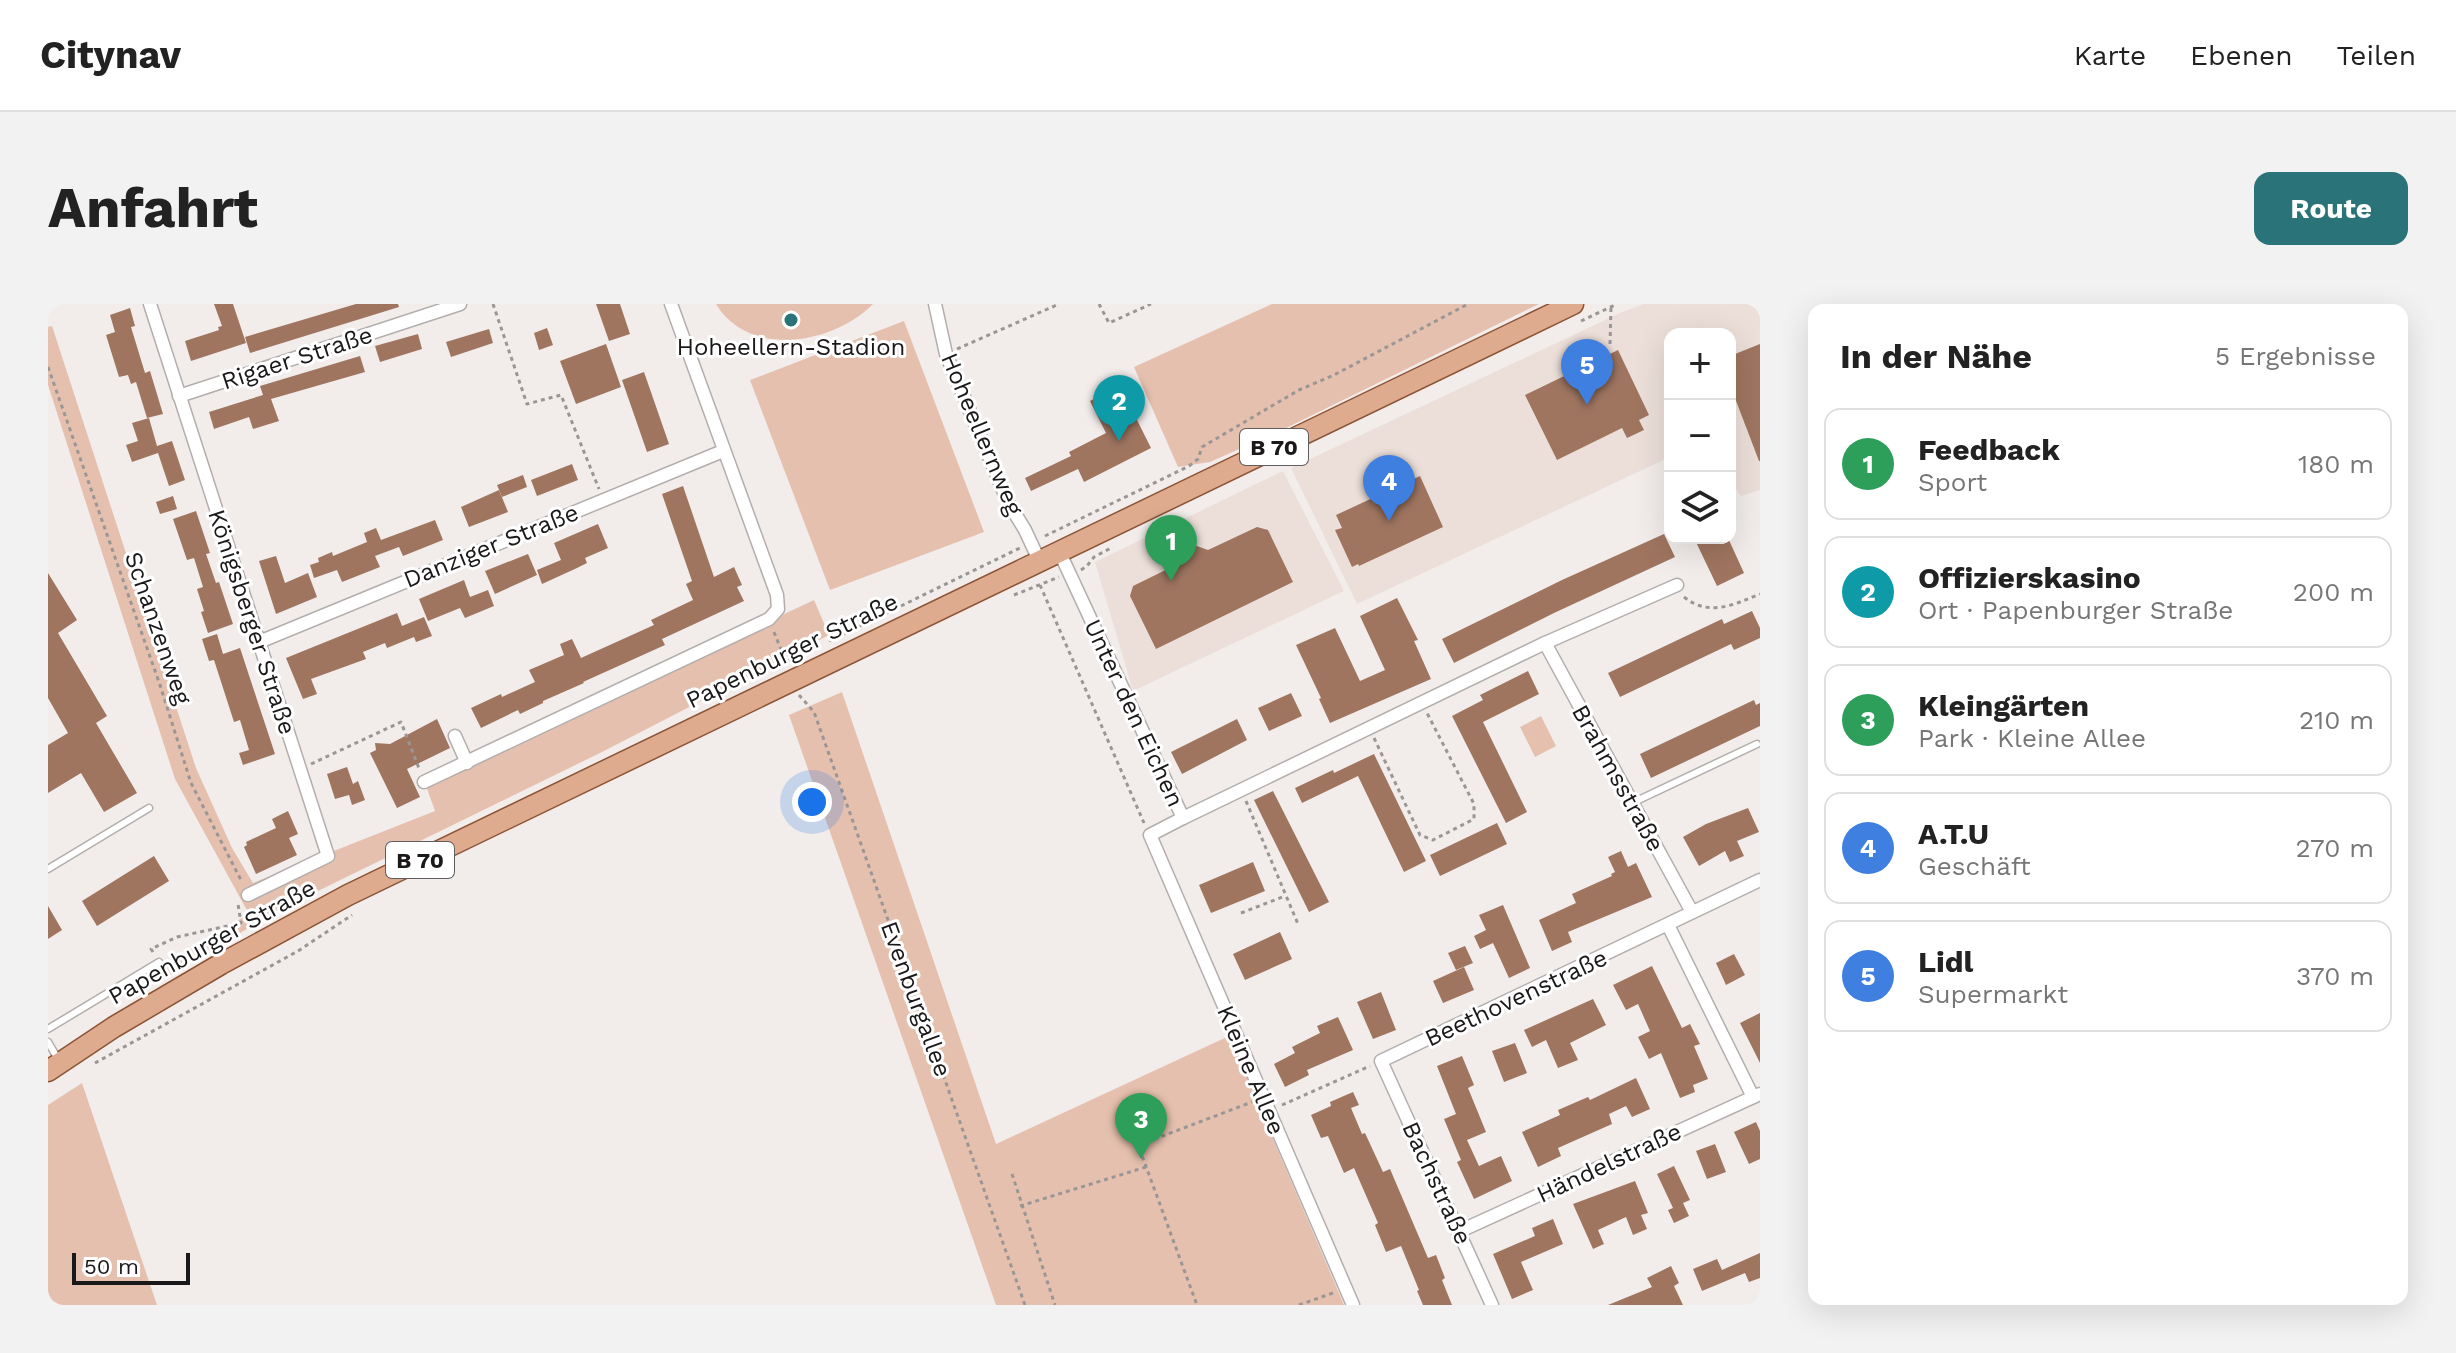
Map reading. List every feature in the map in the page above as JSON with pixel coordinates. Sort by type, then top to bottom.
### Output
[{"type":"main road","name":"Papenburger Straße","points":[[54,1067],[114,1027],[221,964],[348,895],[1039,560],[1057,541],[1573,304]]},
{"type":"street","name":"Königsberger Straße","points":[[150,304],[328,856],[248,895]]},
{"type":"street","name":"Rigaer Straße","points":[[179,396],[460,304]]},
{"type":"street","points":[[424,782],[769,619],[778,609],[777,595],[671,304]]},
{"type":"street","name":"Hoheellernweg","points":[[935,304],[946,354],[1008,502],[1039,560]]},
{"type":"street","name":"Danziger Straße","points":[[259,642],[723,451]]},
{"type":"street","name":"Unter den Eichen","points":[[1057,541],[1183,818],[1545,643],[1674,586]]},
{"type":"street","name":"Brahmsstraße","points":[[1545,643],[1692,912]]},
{"type":"street","points":[[455,736],[467,763]]},
{"type":"street","points":[[1150,835],[1183,818]]},
{"type":"street","name":"Kleine Allee","points":[[1150,835],[1353,1305]]},
{"type":"street","name":"Beethovenstraße","points":[[1381,1061],[1760,880]]},
{"type":"street","points":[[1668,925],[1756,1096]]},
{"type":"street","name":"Bachstraße","points":[[1381,1061],[1492,1305]]},
{"type":"street","name":"Händelstraße","points":[[1458,1232],[1756,1096]]},
{"type":"lane","points":[[1632,803],[1757,744]]},
{"type":"lane","points":[[48,869],[149,808]]},
{"type":"lane","points":[[48,1029],[159,962]]},
{"type":"lane","points":[[48,1042],[54,1067]]},
{"type":"path","points":[[493,304],[527,404],[561,395],[604,500]]},
{"type":"path","points":[[946,354],[1059,304]]},
{"type":"path","points":[[1099,304],[1109,323],[1151,304]]},
{"type":"path","points":[[1057,541],[1189,466],[1198,459],[1202,447],[1287,397],[1468,304]]},
{"type":"path","points":[[1610,344],[1611,307]]},
{"type":"path","name":"Schanzenweg","points":[[48,367],[160,685],[191,783],[248,895]]},
{"type":"path","points":[[831,641],[1017,549]]},
{"type":"path","points":[[1012,596],[1040,585],[1150,835]]},
{"type":"path","points":[[1674,586],[1691,603],[1712,610],[1760,594]]},
{"type":"path","points":[[769,619],[786,662],[816,648]]},
{"type":"path","name":"Evenburgallee","points":[[801,697],[814,712],[1025,1305]]},
{"type":"path","points":[[1368,728],[1420,835],[1433,840],[1446,835],[1474,819],[1474,804],[1423,702]]},
{"type":"path","points":[[300,769],[401,722],[424,782]]},
{"type":"path","points":[[1240,790],[1298,924]]},
{"type":"path","points":[[159,962],[151,949],[177,937],[241,923],[237,897],[248,895]]},
{"type":"path","points":[[1241,913],[1285,896]]},
{"type":"path","points":[[90,1066],[298,951],[357,912]]},
{"type":"path","points":[[1139,1145],[1257,1101],[1269,1111],[1381,1061]]},
{"type":"path","points":[[1123,1104],[1197,1305]]},
{"type":"path","points":[[1021,1206],[1147,1166]]},
{"type":"path","points":[[1012,1174],[1055,1305]]},
{"type":"path","points":[[1299,1305],[1334,1292]]},
{"type":"shaded area","name":"Hoheellern-Stadion","points":[[716,304],[873,304],[837,329],[792,340],[770,339],[749,333],[731,321]]},
{"type":"shaded area","points":[[1272,304],[1539,304],[1282,430],[1210,462],[1178,467],[1134,367]]},
{"type":"shaded area","points":[[1643,304],[1760,304],[1760,490],[1741,496],[1736,489],[1736,328],[1664,328],[1664,460],[1357,604],[1291,468]]},
{"type":"shaded area","points":[[904,321],[984,532],[830,590],[750,380]]},
{"type":"shaded area","points":[[52,326],[196,768],[232,848],[253,883],[435,811],[425,783],[814,600],[829,635],[602,752],[275,912],[155,984],[151,972],[249,914],[175,779],[48,385],[48,327]]},
{"type":"shaded area","points":[[1283,471],[1344,591],[1133,691],[1095,562]]},
{"type":"shaded area","points":[[842,692],[996,1144],[1229,1036],[1344,1305],[996,1305],[789,715]]},
{"type":"shaded area","points":[[1541,716],[1556,746],[1535,757],[1520,727]]},
{"type":"shaded area","points":[[82,1083],[157,1305],[48,1305],[48,1105]]},
{"type":"building","points":[[214,304],[233,304],[246,343],[191,361],[185,341],[219,330],[218,327],[222,326]]},
{"type":"building","points":[[356,304],[398,304],[399,307],[250,353],[245,337]]},
{"type":"building","points":[[596,304],[620,304],[630,334],[609,341]]},
{"type":"building","points":[[130,308],[135,326],[131,327],[145,373],[150,371],[163,414],[147,418],[136,382],[131,384],[128,375],[119,377],[106,335],[115,332],[110,315]]},
{"type":"building","points":[[547,328],[553,345],[539,350],[534,333]]},
{"type":"building","points":[[489,329],[493,343],[451,357],[446,342]]},
{"type":"building","points":[[418,334],[422,349],[380,362],[375,346]]},
{"type":"building","points":[[606,344],[621,387],[576,404],[560,361]]},
{"type":"building","points":[[1760,344],[1760,461],[1736,401],[1736,354]]},
{"type":"building","points":[[1618,350],[1649,415],[1639,420],[1644,430],[1627,438],[1622,428],[1557,460],[1525,395]]},
{"type":"building","points":[[360,356],[365,372],[271,399],[279,421],[253,429],[249,417],[214,429],[209,412],[263,395],[260,386]]},
{"type":"building","points":[[644,372],[669,444],[647,452],[622,380]]},
{"type":"building","points":[[1107,392],[1123,425],[1136,418],[1151,448],[1084,482],[1078,469],[1031,491],[1025,478],[1071,456],[1069,452],[1106,433],[1090,401]]},
{"type":"building","points":[[149,418],[157,446],[172,441],[185,480],[169,486],[158,453],[132,462],[126,445],[138,441],[132,423]]},
{"type":"building","points":[[572,464],[578,480],[537,496],[531,480]]},
{"type":"building","points":[[523,475],[527,487],[502,497],[497,485]]},
{"type":"building","points":[[1420,476],[1443,527],[1352,567],[1335,530],[1342,528],[1336,515]]},
{"type":"building","points":[[683,486],[714,577],[734,567],[742,585],[737,587],[744,601],[662,639],[665,645],[520,714],[518,710],[481,728],[471,708],[535,682],[529,670],[564,655],[560,644],[572,639],[581,658],[654,625],[651,620],[693,600],[686,584],[692,581],[662,494]]},
{"type":"building","points":[[499,490],[508,512],[469,527],[461,507]]},
{"type":"building","points":[[173,496],[177,509],[160,514],[156,502]]},
{"type":"building","points":[[196,511],[210,553],[206,554],[233,624],[208,633],[197,589],[203,587],[194,558],[187,560],[173,519]]},
{"type":"building","points":[[435,520],[443,540],[403,556],[399,547],[375,556],[380,567],[342,582],[337,570],[314,578],[310,565],[332,552],[333,556],[367,542],[364,533],[376,528],[381,540]]},
{"type":"building","points":[[598,524],[608,548],[585,558],[587,563],[542,584],[537,570],[561,560],[554,543]]},
{"type":"building","points":[[1257,527],[1268,530],[1293,582],[1156,649],[1130,596],[1133,586],[1184,561],[1187,549],[1194,545],[1208,550]]},
{"type":"building","points":[[1664,534],[1664,544],[1669,544],[1675,557],[1454,663],[1442,639]]},
{"type":"building","points":[[1697,544],[1731,544],[1744,573],[1717,586]]},
{"type":"building","points":[[528,554],[537,575],[495,594],[485,571]]},
{"type":"building","points":[[276,556],[285,583],[308,573],[317,597],[276,614],[259,561]]},
{"type":"building","points":[[48,573],[77,620],[58,633],[107,716],[96,723],[137,793],[104,812],[81,773],[48,793],[48,745],[68,733],[48,698]]},
{"type":"building","points":[[464,580],[470,597],[488,590],[494,606],[465,618],[460,608],[428,621],[419,599]]},
{"type":"building","points":[[1397,598],[1418,640],[1414,641],[1431,679],[1330,723],[1296,645],[1335,628],[1360,681],[1385,670],[1360,616]]},
{"type":"building","points":[[1752,611],[1760,628],[1760,638],[1734,650],[1731,644],[1620,697],[1608,673],[1722,619],[1724,624]]},
{"type":"building","points":[[397,613],[402,626],[424,617],[432,636],[416,642],[414,637],[387,648],[385,643],[363,652],[366,659],[311,679],[317,694],[303,699],[286,658]]},
{"type":"building","points":[[217,634],[223,654],[240,648],[275,754],[243,765],[239,753],[249,750],[240,720],[234,722],[214,660],[209,661],[202,639]]},
{"type":"building","points":[[1528,671],[1539,694],[1483,722],[1527,812],[1506,823],[1452,716],[1483,700],[1480,695]]},
{"type":"building","points":[[1291,693],[1302,716],[1269,731],[1258,708]]},
{"type":"building","points":[[1754,700],[1756,705],[1760,703],[1760,726],[1651,778],[1640,754]]},
{"type":"building","points":[[437,719],[450,748],[407,769],[420,797],[397,808],[370,753],[376,750],[375,743],[390,744]]},
{"type":"building","points":[[1237,719],[1247,740],[1182,774],[1171,752]]},
{"type":"building","points":[[1374,754],[1426,861],[1404,872],[1358,776],[1302,803],[1295,788]]},
{"type":"building","points":[[347,767],[353,784],[358,781],[365,800],[352,805],[349,795],[335,799],[327,774]]},
{"type":"building","points":[[1273,791],[1329,902],[1309,912],[1254,800]]},
{"type":"building","points":[[1748,808],[1759,832],[1737,841],[1744,856],[1730,862],[1725,851],[1699,866],[1683,837],[1706,824]]},
{"type":"building","points":[[288,811],[298,834],[289,838],[297,855],[256,874],[244,847],[246,842],[276,828],[272,819]]},
{"type":"building","points":[[1497,823],[1507,844],[1440,876],[1430,855]]},
{"type":"building","points":[[1621,851],[1628,867],[1636,863],[1652,897],[1568,932],[1572,942],[1552,951],[1539,920],[1576,903],[1572,894],[1612,876],[1615,872],[1608,857]]},
{"type":"building","points":[[154,856],[169,881],[97,926],[82,901]]},
{"type":"building","points":[[1253,862],[1265,891],[1211,913],[1199,885]]},
{"type":"building","points":[[1503,905],[1530,968],[1509,978],[1493,943],[1480,949],[1474,936],[1486,930],[1479,915]]},
{"type":"building","points":[[48,906],[62,930],[48,939]]},
{"type":"building","points":[[1280,932],[1292,959],[1245,980],[1233,954]]},
{"type":"building","points":[[1465,946],[1473,963],[1456,970],[1448,953]]},
{"type":"building","points":[[1734,954],[1745,975],[1726,985],[1716,963]]},
{"type":"building","points":[[1652,966],[1682,1028],[1690,1024],[1700,1044],[1694,1046],[1708,1079],[1693,1085],[1695,1092],[1680,1098],[1661,1053],[1649,1059],[1638,1037],[1650,1031],[1638,1004],[1626,1010],[1613,985]]},
{"type":"building","points":[[1464,967],[1474,990],[1443,1003],[1433,981]]},
{"type":"building","points":[[1381,992],[1396,1030],[1373,1039],[1357,1002]]},
{"type":"building","points":[[1593,999],[1606,1025],[1570,1043],[1578,1060],[1558,1068],[1546,1040],[1532,1047],[1524,1030]]},
{"type":"building","points":[[1760,1013],[1760,1063],[1740,1023]]},
{"type":"building","points":[[1338,1017],[1353,1050],[1307,1070],[1309,1075],[1285,1087],[1274,1064],[1295,1053],[1292,1047],[1320,1033],[1317,1026]]},
{"type":"building","points":[[1515,1043],[1527,1073],[1504,1082],[1492,1051]]},
{"type":"building","points":[[1462,1056],[1474,1085],[1468,1088],[1486,1132],[1467,1140],[1479,1166],[1501,1156],[1512,1181],[1474,1199],[1457,1162],[1461,1160],[1444,1119],[1456,1114],[1437,1066]]},
{"type":"building","points":[[1636,1078],[1650,1109],[1632,1117],[1626,1106],[1609,1114],[1612,1124],[1558,1148],[1561,1156],[1538,1167],[1522,1132],[1560,1115],[1558,1110],[1588,1097],[1590,1100]]},
{"type":"building","points":[[1353,1092],[1359,1105],[1351,1108],[1362,1134],[1365,1133],[1383,1172],[1390,1169],[1428,1258],[1436,1255],[1452,1305],[1423,1305],[1401,1246],[1386,1252],[1375,1225],[1378,1223],[1354,1168],[1344,1173],[1328,1136],[1321,1138],[1311,1115]]},
{"type":"building","points":[[1756,1122],[1760,1131],[1760,1159],[1749,1164],[1734,1132]]},
{"type":"building","points":[[1715,1144],[1726,1172],[1707,1179],[1696,1151]]},
{"type":"building","points":[[1674,1166],[1690,1200],[1683,1203],[1689,1216],[1674,1223],[1668,1210],[1673,1208],[1657,1174]]},
{"type":"building","points":[[1635,1181],[1648,1213],[1641,1215],[1647,1229],[1633,1235],[1626,1217],[1598,1230],[1604,1244],[1593,1249],[1573,1204]]},
{"type":"building","points":[[1553,1219],[1563,1244],[1521,1262],[1533,1290],[1512,1299],[1493,1254],[1535,1236],[1532,1228]]},
{"type":"building","points":[[1760,1253],[1760,1278],[1749,1282],[1745,1273],[1702,1291],[1693,1269],[1717,1259],[1722,1270]]},
{"type":"building","points":[[1671,1266],[1679,1283],[1674,1286],[1683,1305],[1608,1305],[1652,1287],[1647,1278]]},
{"type":"place","name":"Hoheellern-Stadion","points":[[791,320]]},
{"type":"place","name":"Lidl","points":[[1587,405]]},
{"type":"place","name":"Offizierskasino","points":[[1119,441]]},
{"type":"place","name":"A.T.U","points":[[1389,521]]},
{"type":"place","name":"Feedback","points":[[1171,581]]},
{"type":"place","name":"Kleingärten","points":[[1141,1159]]}]
